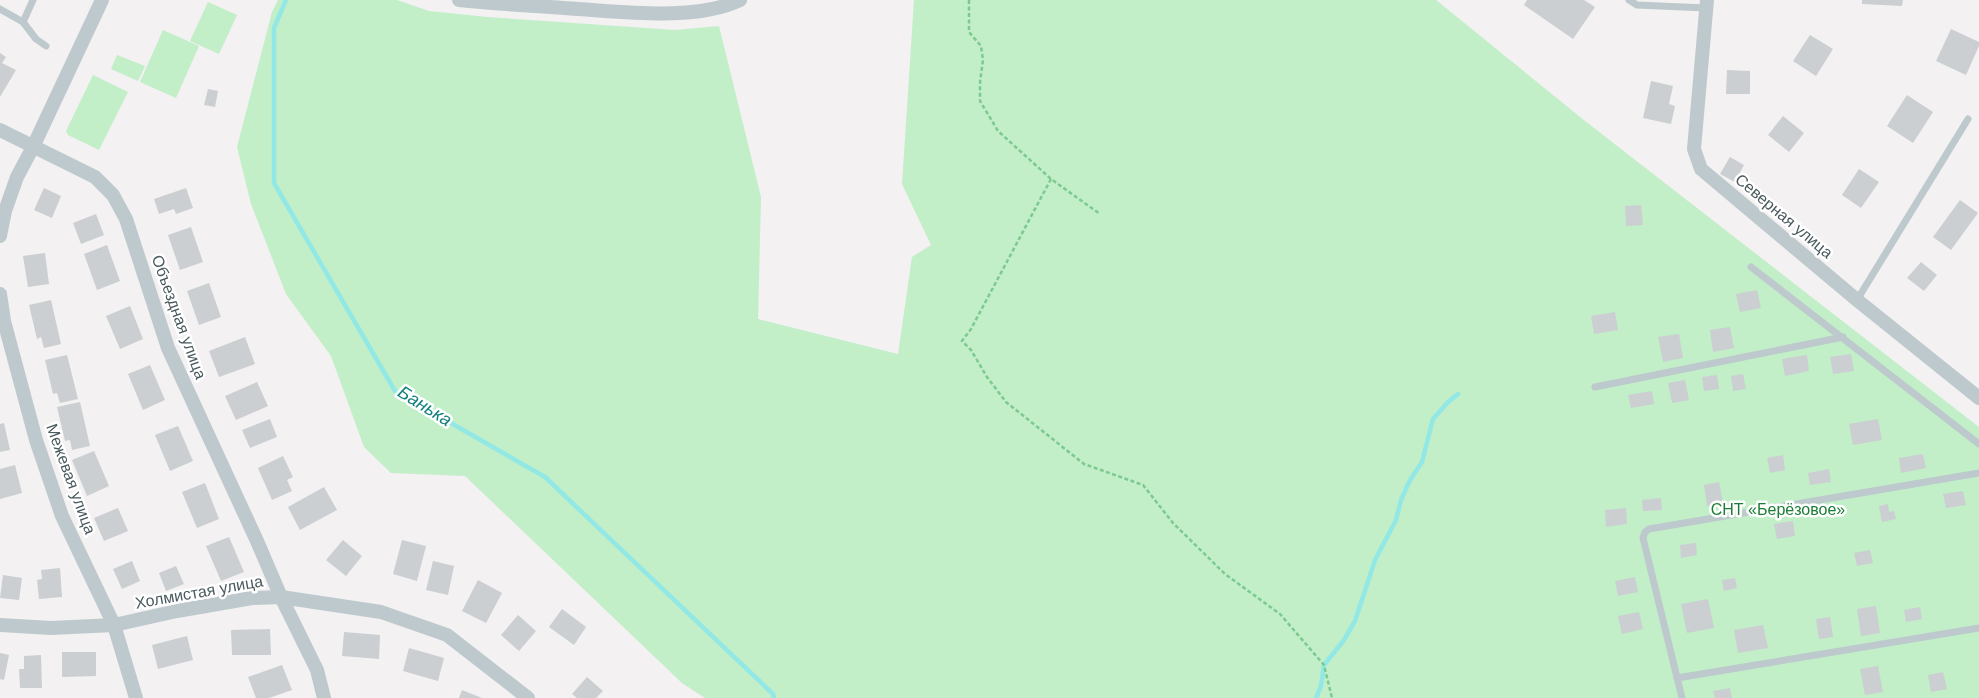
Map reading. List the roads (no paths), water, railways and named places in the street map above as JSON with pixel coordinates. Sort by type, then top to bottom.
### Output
[{"type":"street","points":[[0,236],[4,211],[17,177],[34,146],[102,0]]},
{"type":"street","points":[[459,0],[576,9],[684,13],[725,8],[740,0]]},
{"type":"street","name":"Северная улица","points":[[1706,4],[1694,149],[1700,169],[1856,300],[1979,398]]},
{"type":"street","name":"Объездная улица","points":[[0,130],[95,177],[113,195],[126,220],[168,348],[281,597],[317,670],[324,698]]},
{"type":"street","name":"Межевая улица","points":[[0,294],[4,321],[36,440],[62,516],[114,625],[136,698]]},
{"type":"street","name":"Холмистая улица","points":[[0,625],[51,628],[114,625],[252,598],[281,597],[380,612],[447,634],[526,697]]},
{"type":"lane","points":[[23,22],[33,0]]},
{"type":"lane","points":[[1630,0],[1636,5],[1706,4]]},
{"type":"lane","points":[[0,9],[23,22],[36,40],[46,46]]},
{"type":"lane","points":[[1856,300],[1968,119]]},
{"type":"lane","points":[[1750,267],[1979,444]]},
{"type":"lane","points":[[1595,387],[1843,338]]},
{"type":"lane","points":[[1682,698],[1643,538],[1645,532],[1659,527],[1979,473]]},
{"type":"lane","points":[[1677,678],[1979,628]]},
{"type":"waterway","name":"Банька","points":[[286,0],[274,28],[274,183],[395,391],[545,477],[773,694],[774,698]]},
{"type":"waterway","points":[[1316,698],[1321,686],[1324,665],[1344,640],[1355,621],[1375,560],[1396,520],[1401,500],[1410,480],[1422,462],[1433,419],[1458,394]]},
{"type":"park label","name":"СНТ «Берёзовое»","points":[[1778,509]]}]
